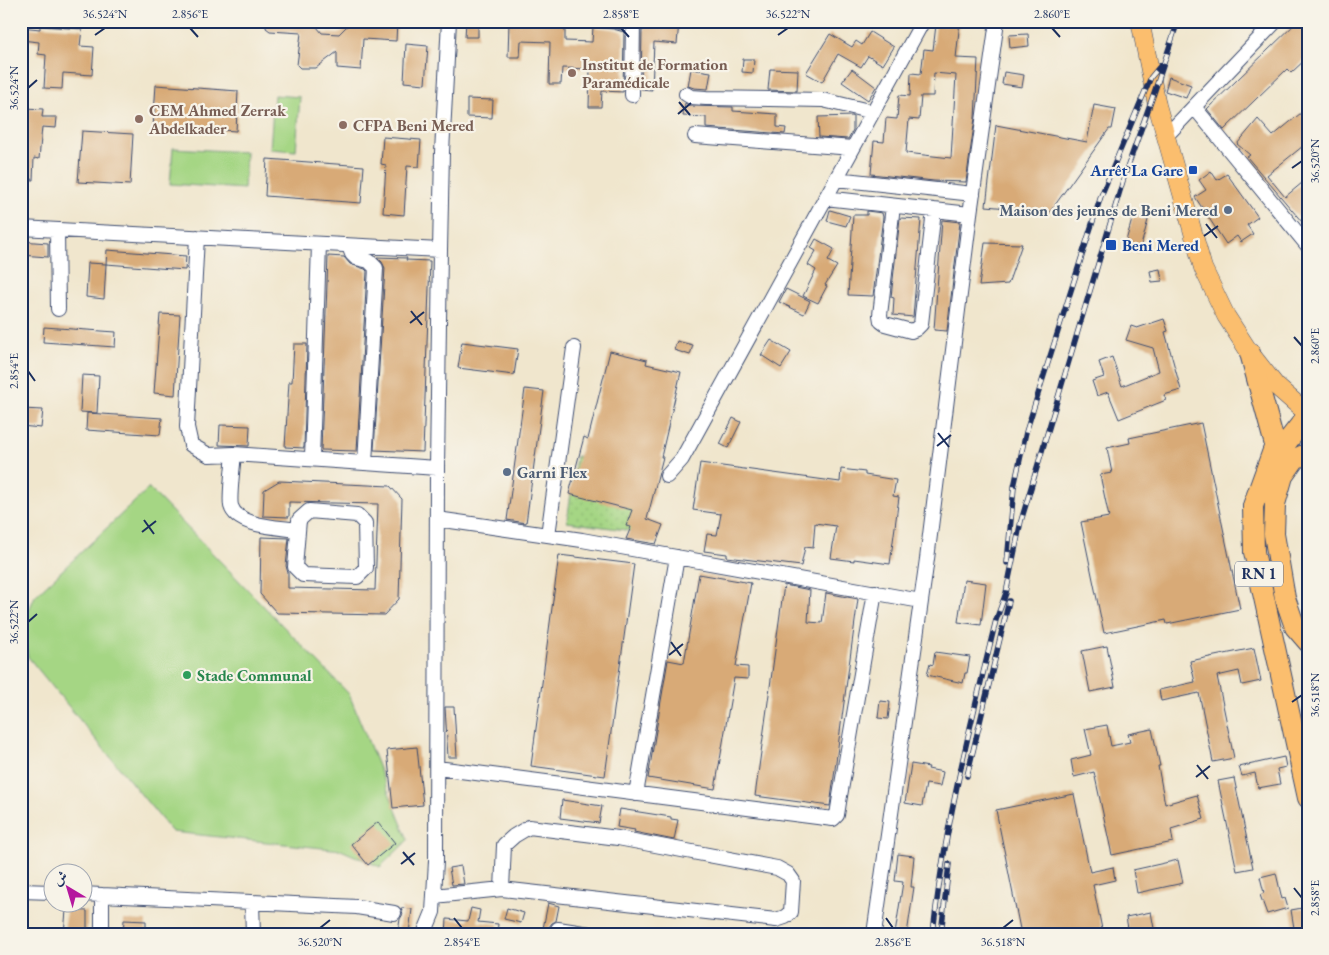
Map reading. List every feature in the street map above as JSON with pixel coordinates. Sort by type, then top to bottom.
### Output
[{"type":"highway","name":"RN 1","points":[[1250,353],[1275,445],[1253,506],[1254,552],[1308,798]]},
{"type":"highway","points":[[1267,467],[1308,415]]},
{"type":"highway","points":[[1304,453],[1282,476],[1275,504],[1274,534],[1285,598],[1294,627],[1308,642]]},
{"type":"main road","name":"RN 1","points":[[1140,21],[1154,93],[1203,268],[1226,316],[1250,353],[1276,386],[1308,415]]},
{"type":"street","points":[[424,934],[433,912],[434,896],[437,768],[437,468],[440,250],[442,152],[449,21]]},
{"type":"street","points":[[617,21],[633,23],[632,95]]},
{"type":"street","points":[[874,934],[921,601],[970,214],[997,21]]},
{"type":"street","points":[[1166,136],[1195,108],[1276,21]]},
{"type":"street","points":[[667,476],[682,459],[921,22]]},
{"type":"street","points":[[686,94],[690,97],[706,98],[824,100],[873,112]]},
{"type":"street","points":[[1195,108],[1308,246]]},
{"type":"street","points":[[695,136],[853,148]]},
{"type":"street","points":[[836,179],[973,194]]},
{"type":"street","points":[[825,198],[970,214]]},
{"type":"street","points":[[893,206],[880,315],[881,321],[885,324],[911,331],[921,324],[934,210]]},
{"type":"street","points":[[21,228],[440,250]]},
{"type":"street","points":[[57,230],[58,309]]},
{"type":"street","points":[[197,237],[186,427],[191,445],[209,455],[234,454],[437,468]]},
{"type":"street","points":[[312,460],[319,244]]},
{"type":"street","points":[[350,246],[352,254],[356,258],[369,261],[376,268],[365,463]]},
{"type":"street","points":[[548,535],[574,348]]},
{"type":"street","points":[[234,454],[231,506],[238,517],[250,523],[298,530]]},
{"type":"street","points":[[308,512],[356,515],[365,523],[366,568],[357,577],[303,575],[295,567],[298,530],[299,520],[308,512]]},
{"type":"street","points":[[437,519],[548,535],[921,601]]},
{"type":"street","points":[[636,794],[677,557]]},
{"type":"street","points":[[437,768],[834,819],[837,815],[875,592]]},
{"type":"street","points":[[434,896],[502,889],[776,920],[785,917],[791,912],[793,881],[788,874],[777,868],[618,838],[529,827],[504,845],[502,889]]},
{"type":"street","points":[[21,891],[42,892]]},
{"type":"street","points":[[92,894],[357,907],[394,913]]},
{"type":"street","points":[[102,895],[102,934]]},
{"type":"street","points":[[252,903],[253,934]]},
{"type":"street","points":[[558,929],[590,934]]},
{"type":"green space","points":[[274,95],[300,97],[296,151],[270,149]]},
{"type":"green space","points":[[173,148],[246,152],[244,189],[170,184]]},
{"type":"green space","points":[[576,456],[649,465],[640,532],[567,522]]},
{"type":"green space","name":"Stade Communal","points":[[149,488],[349,694],[408,840],[380,867],[341,850],[172,832],[28,657],[23,624],[35,596]]},
{"type":"building","points":[[267,21],[312,21],[322,33],[339,34],[352,21],[397,21],[396,41],[363,39],[361,70],[337,68],[337,52],[316,68],[300,68],[297,65],[301,33],[270,31],[266,28]]},
{"type":"building","points":[[466,21],[478,21],[478,37],[465,37]]},
{"type":"building","points":[[509,21],[565,21],[565,41],[592,42],[593,27],[624,32],[623,92],[602,91],[601,107],[589,107],[590,69],[562,68],[561,84],[549,84],[550,42],[521,41],[520,57],[508,57]]},
{"type":"building","points":[[645,21],[679,22],[677,44],[654,42],[652,90],[641,89],[642,30],[644,30]]},
{"type":"building","points":[[948,21],[960,21],[956,58],[978,59],[975,118],[966,182],[934,181],[871,174],[874,141],[884,142],[886,118],[897,119],[899,95],[910,96],[911,73],[921,74],[924,49],[933,50],[936,25],[947,26]],"holes":[[[934,73],[956,75],[951,158],[906,153],[909,119],[919,120],[921,96],[933,96]]]},
{"type":"building","points":[[1298,21],[1308,21],[1308,57],[1291,73],[1287,69],[1224,130],[1207,109]]},
{"type":"building","points":[[40,26],[82,29],[80,46],[94,47],[92,75],[63,73],[62,89],[44,88],[46,55],[38,54],[39,42],[21,40],[21,27],[40,29]]},
{"type":"building","points":[[870,32],[894,47],[883,65],[868,56],[861,67],[838,54],[822,82],[806,73],[830,34],[852,47],[856,41],[862,45]]},
{"type":"building","points":[[1028,34],[1029,46],[1010,48],[1009,35]]},
{"type":"building","points":[[406,44],[428,46],[425,84],[404,82]]},
{"type":"building","points":[[743,59],[754,59],[753,73],[742,72]]},
{"type":"building","points":[[691,69],[711,72],[708,89],[688,86]]},
{"type":"building","points":[[770,69],[798,70],[797,91],[768,90]]},
{"type":"building","points":[[852,69],[876,87],[868,100],[842,82]]},
{"type":"building","points":[[1004,72],[1024,75],[1022,87],[1002,84]]},
{"type":"building","points":[[1169,77],[1191,85],[1186,98],[1165,91]]},
{"type":"building","points":[[156,85],[238,91],[236,131],[193,128],[193,131],[153,128]]},
{"type":"building","points":[[467,99],[493,100],[492,118],[467,117]]},
{"type":"building","points":[[685,103],[690,106],[733,107],[733,111],[777,114],[777,127],[786,128],[785,134],[706,128],[706,117],[683,116]]},
{"type":"building","points":[[1094,105],[1116,109],[1112,129],[1109,129],[1050,212],[986,206],[996,125],[1087,142]]},
{"type":"building","points":[[25,108],[43,109],[42,117],[57,117],[56,128],[42,127],[39,159],[34,158],[33,180],[21,179]]},
{"type":"building","points":[[1301,113],[1308,122],[1308,142],[1267,175],[1285,197],[1308,178],[1308,229],[1247,157],[1250,155],[1237,144],[1258,119],[1273,136]]},
{"type":"building","points":[[853,116],[853,130],[848,139],[819,137],[818,117]]},
{"type":"building","points":[[82,131],[133,134],[130,185],[78,182]]},
{"type":"building","points":[[383,137],[421,140],[419,167],[407,166],[404,215],[383,213],[386,165],[381,164]]},
{"type":"building","points":[[267,159],[364,166],[361,203],[265,196]]},
{"type":"building","name":"Maison des jeunes de Beni Mered","points":[[1211,171],[1217,180],[1227,174],[1258,217],[1247,225],[1253,234],[1241,242],[1237,236],[1226,244],[1195,197],[1206,190],[1199,180]]},
{"type":"building","points":[[830,210],[850,216],[846,226],[827,221]]},
{"type":"building","points":[[867,211],[882,213],[883,217],[873,296],[848,295],[853,215],[867,215]]},
{"type":"building","points":[[1133,216],[1148,220],[1139,253],[1124,248]]},
{"type":"building","points":[[900,218],[921,219],[913,317],[893,315],[894,298],[891,297]]},
{"type":"building","points":[[942,220],[960,222],[947,331],[934,330]]},
{"type":"building","points":[[816,239],[834,249],[828,261],[837,266],[825,285],[827,286],[818,303],[803,296],[816,270],[808,265],[816,251],[811,248]]},
{"type":"building","points":[[21,241],[48,243],[48,257],[21,255]]},
{"type":"building","points":[[985,243],[1022,244],[1008,284],[979,286]]},
{"type":"building","points":[[107,250],[186,256],[185,270],[106,264]]},
{"type":"building","points":[[328,256],[344,257],[350,264],[367,271],[357,451],[321,450]]},
{"type":"building","points":[[377,257],[430,261],[423,452],[374,450],[385,268]]},
{"type":"building","points":[[88,263],[106,264],[104,299],[86,297]]},
{"type":"building","points":[[1160,269],[1162,281],[1152,282],[1150,271]]},
{"type":"building","points":[[786,289],[810,301],[804,314],[779,302]]},
{"type":"building","points":[[160,314],[180,315],[175,395],[154,393]]},
{"type":"building","points":[[1164,319],[1168,331],[1165,332],[1181,390],[1164,395],[1166,400],[1119,419],[1108,392],[1097,396],[1092,381],[1104,377],[1099,362],[1112,357],[1122,386],[1159,371],[1153,348],[1126,340],[1131,326],[1137,328]]},
{"type":"building","points":[[44,327],[116,332],[115,347],[43,342]]},
{"type":"building","points":[[771,340],[791,352],[781,368],[761,355]]},
{"type":"building","points":[[677,341],[693,345],[690,355],[674,350]]},
{"type":"building","points":[[462,342],[518,349],[514,375],[458,368]]},
{"type":"building","points":[[294,344],[307,344],[304,448],[285,447],[289,382],[292,382]]},
{"type":"building","points":[[610,351],[647,360],[646,364],[681,372],[661,457],[663,457],[647,519],[663,525],[656,544],[626,539],[631,527],[626,526],[632,510],[569,494],[584,437],[588,439]]},
{"type":"building","points":[[82,375],[99,376],[97,413],[80,412]]},
{"type":"building","points":[[525,389],[544,391],[526,523],[507,520]]},
{"type":"building","points":[[21,409],[43,410],[41,428],[21,426]]},
{"type":"building","points":[[87,413],[162,418],[160,435],[86,430]]},
{"type":"building","points":[[733,418],[741,422],[728,448],[720,444]]},
{"type":"building","points":[[1201,423],[1240,609],[1167,624],[1166,620],[1104,633],[1081,522],[1109,517],[1100,475],[1112,473],[1107,448],[1130,443],[1129,438]]},
{"type":"building","points":[[220,425],[250,426],[249,446],[219,445]]},
{"type":"building","points":[[700,463],[840,482],[841,469],[865,472],[865,475],[896,480],[893,496],[899,497],[890,564],[831,558],[836,526],[815,523],[813,548],[805,547],[801,566],[727,557],[727,554],[704,551],[707,534],[717,535],[721,514],[693,510]]},
{"type":"building","points":[[279,481],[390,486],[402,499],[399,599],[384,615],[277,613],[260,594],[261,537],[289,538],[286,566],[288,588],[375,590],[378,504],[289,502],[289,517],[263,516],[264,490]]},
{"type":"building","points":[[559,555],[634,564],[605,776],[531,766]]},
{"type":"building","points":[[699,574],[751,583],[736,666],[748,667],[748,679],[734,678],[715,789],[648,778],[668,660],[684,663]]},
{"type":"building","points":[[964,580],[986,583],[981,625],[958,622]]},
{"type":"building","points":[[784,585],[810,590],[808,622],[822,623],[826,593],[858,599],[830,806],[755,796]]},
{"type":"building","points":[[1107,646],[1115,687],[1090,692],[1082,651]]},
{"type":"building","points":[[1254,648],[1261,681],[1242,685],[1239,671],[1217,676],[1234,758],[1213,762],[1199,693],[1161,701],[1159,690],[1195,682],[1190,661]]},
{"type":"building","points":[[935,652],[970,657],[963,683],[927,675],[930,664],[933,665]]},
{"type":"building","points":[[880,701],[890,702],[888,719],[878,718]]},
{"type":"building","points":[[445,707],[454,707],[457,757],[448,757]]},
{"type":"building","points":[[1107,725],[1111,746],[1130,742],[1128,734],[1152,729],[1160,766],[1158,766],[1165,804],[1197,795],[1204,819],[1171,829],[1173,842],[1112,855],[1094,772],[1074,777],[1071,760],[1091,755],[1085,729]]},
{"type":"building","points":[[417,747],[423,805],[393,808],[387,750]]},
{"type":"building","points":[[1284,757],[1286,767],[1277,769],[1280,784],[1258,788],[1255,773],[1242,776],[1239,767]]},
{"type":"building","points":[[911,764],[943,772],[940,786],[926,784],[922,806],[905,803]]},
{"type":"building","points":[[1234,778],[1253,868],[1237,871],[1218,781]]},
{"type":"building","points":[[1074,794],[1090,872],[1113,867],[1115,880],[1093,885],[1103,934],[1021,934],[996,810]]},
{"type":"building","points":[[562,800],[602,806],[599,823],[560,818]]},
{"type":"building","points":[[620,809],[671,817],[671,819],[678,820],[674,840],[617,827]]},
{"type":"building","points":[[378,822],[395,843],[368,865],[351,844]]},
{"type":"building","points":[[898,854],[914,856],[911,887],[914,887],[907,934],[895,934],[903,882],[895,881]]},
{"type":"building","points":[[1178,860],[1183,883],[1137,893],[1133,870]]},
{"type":"building","points":[[461,866],[464,884],[452,885],[449,868]]},
{"type":"building","points":[[1276,873],[1282,899],[1285,898],[1288,908],[1267,914],[1260,895],[1264,893],[1260,877]]},
{"type":"building","points":[[548,903],[559,906],[556,921],[549,927],[551,934],[542,934]]},
{"type":"building","points":[[1308,907],[1308,934],[1295,934],[1291,910]]},
{"type":"building","points":[[401,908],[412,909],[409,933],[398,932],[400,919],[403,914]]},
{"type":"building","points":[[471,908],[480,910],[478,922],[498,924],[497,934],[446,934],[447,919],[468,921]]},
{"type":"building","points":[[507,908],[524,913],[521,923],[504,919]]},
{"type":"building","points":[[66,912],[87,912],[87,934],[64,934]]},
{"type":"building","points":[[1151,912],[1155,934],[1129,934],[1126,917]]},
{"type":"building","points":[[124,920],[146,921],[146,934],[123,934]]},
{"type":"railway","points":[[933,934],[944,854],[959,776],[996,620],[1006,593],[1021,521],[1125,174],[1178,21]]},
{"type":"railway","points":[[1007,563],[1014,487],[1026,432],[1101,196],[1151,77],[1161,65]]},
{"type":"railway","points":[[967,776],[1009,601]]},
{"type":"railway","points":[[941,934],[949,864]]},
{"type":"place","name":"Institut de Formation Paramédicale","points":[[572,73]]},
{"type":"place","name":"CEM Ahmed Zerrak Abdelkader","points":[[139,119]]},
{"type":"place","name":"CFPA Beni Mered","points":[[343,125]]},
{"type":"place","name":"Arrêt La Gare","points":[[1193,170]]},
{"type":"place","name":"Maison des jeunes de Beni Mered","points":[[1228,210]]},
{"type":"place","name":"Beni Mered","points":[[1111,245]]},
{"type":"place","name":"Garni Flex","points":[[507,472]]},
{"type":"place","name":"Stade Communal","points":[[187,675]]}]
